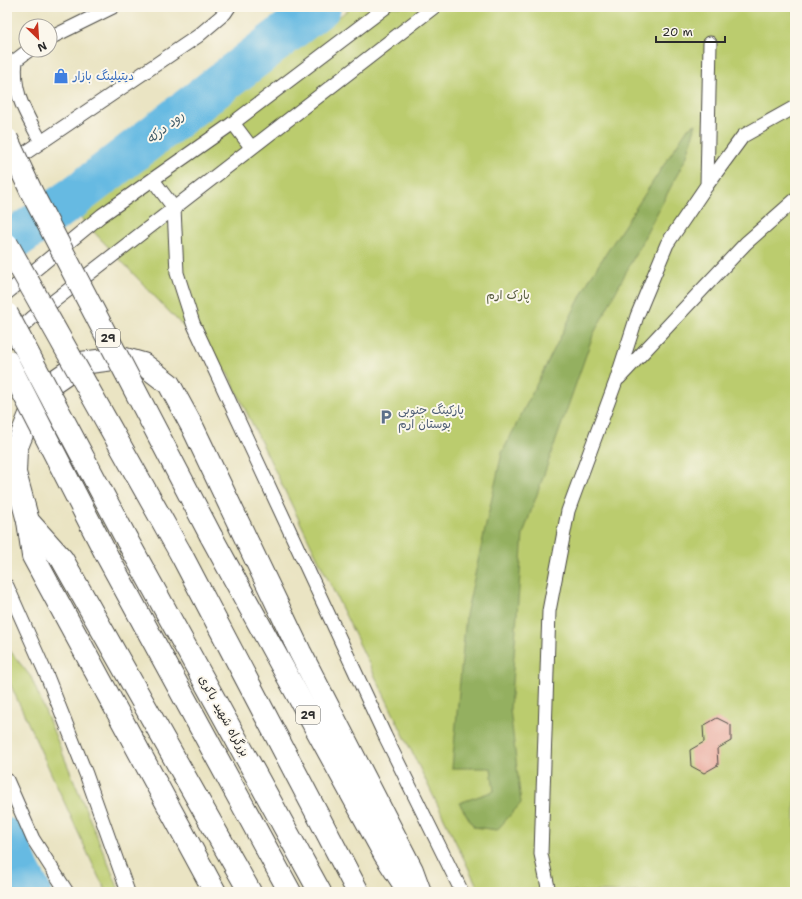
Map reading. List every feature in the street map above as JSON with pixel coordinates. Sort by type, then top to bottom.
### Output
[{"type":"highway","name":"29","points":[[7,139],[32,193],[211,536],[385,855],[409,892]]},
{"type":"highway","points":[[7,244],[181,554],[358,892]]},
{"type":"highway","name":"بزرگراه شهید باکری","points":[[7,314],[127,540],[320,892]]},
{"type":"highway","points":[[215,892],[33,556],[28,521],[15,473],[16,449],[31,412],[49,385],[81,363],[122,358],[143,364],[169,384],[193,428],[300,652],[412,870],[420,892]]},
{"type":"highway","points":[[7,361],[106,554],[290,892]]},
{"type":"highway","points":[[28,521],[62,559],[250,892]]},
{"type":"lane","points":[[58,34],[113,7]]},
{"type":"lane","points":[[7,165],[198,36],[226,13],[229,7]]},
{"type":"lane","points":[[7,293],[102,215],[233,123],[386,7]]},
{"type":"lane","points":[[7,340],[32,318],[251,147],[434,7]]},
{"type":"lane","points":[[707,185],[710,44]]},
{"type":"lane","points":[[19,58],[16,60],[14,78],[19,99],[41,142]]},
{"type":"lane","points":[[549,892],[541,854],[549,611],[568,511],[616,381],[637,316],[667,244],[707,185],[743,136],[795,107]]},
{"type":"lane","points":[[233,123],[251,147]]},
{"type":"lane","points":[[153,180],[174,208],[177,273],[193,323],[382,729],[462,892]]},
{"type":"lane","points":[[616,381],[746,244],[795,200]]},
{"type":"lane","points":[[7,586],[50,683],[86,774],[128,892]]},
{"type":"lane","points":[[7,780],[33,839],[67,892]]},
{"type":"green space","name":"پارک ارم","points":[[352,7],[795,7],[795,892],[480,892],[228,374],[75,212]]},
{"type":"green space","points":[[696,124],[687,156],[593,335],[523,534],[510,709],[521,803],[497,830],[474,827],[459,803],[494,791],[491,768],[452,768],[466,615],[502,453],[590,278],[688,128]]},
{"type":"green space","points":[[7,647],[31,677],[120,892],[107,892],[99,878],[7,677]]},
{"type":"building","points":[[717,718],[731,725],[731,741],[717,749],[718,765],[704,773],[691,766],[690,750],[704,742],[703,726]]},
{"type":"waterway","name":"رود درکه","points":[[7,244],[73,198],[320,7]]},
{"type":"waterway","points":[[7,839],[19,871],[30,892]]},
{"type":"place","name":"دیتیلینگ بازار","points":[[61,76]]},
{"type":"place","name":"پارکینگ جنوبی بوستان ارم","points":[[386,417]]}]
